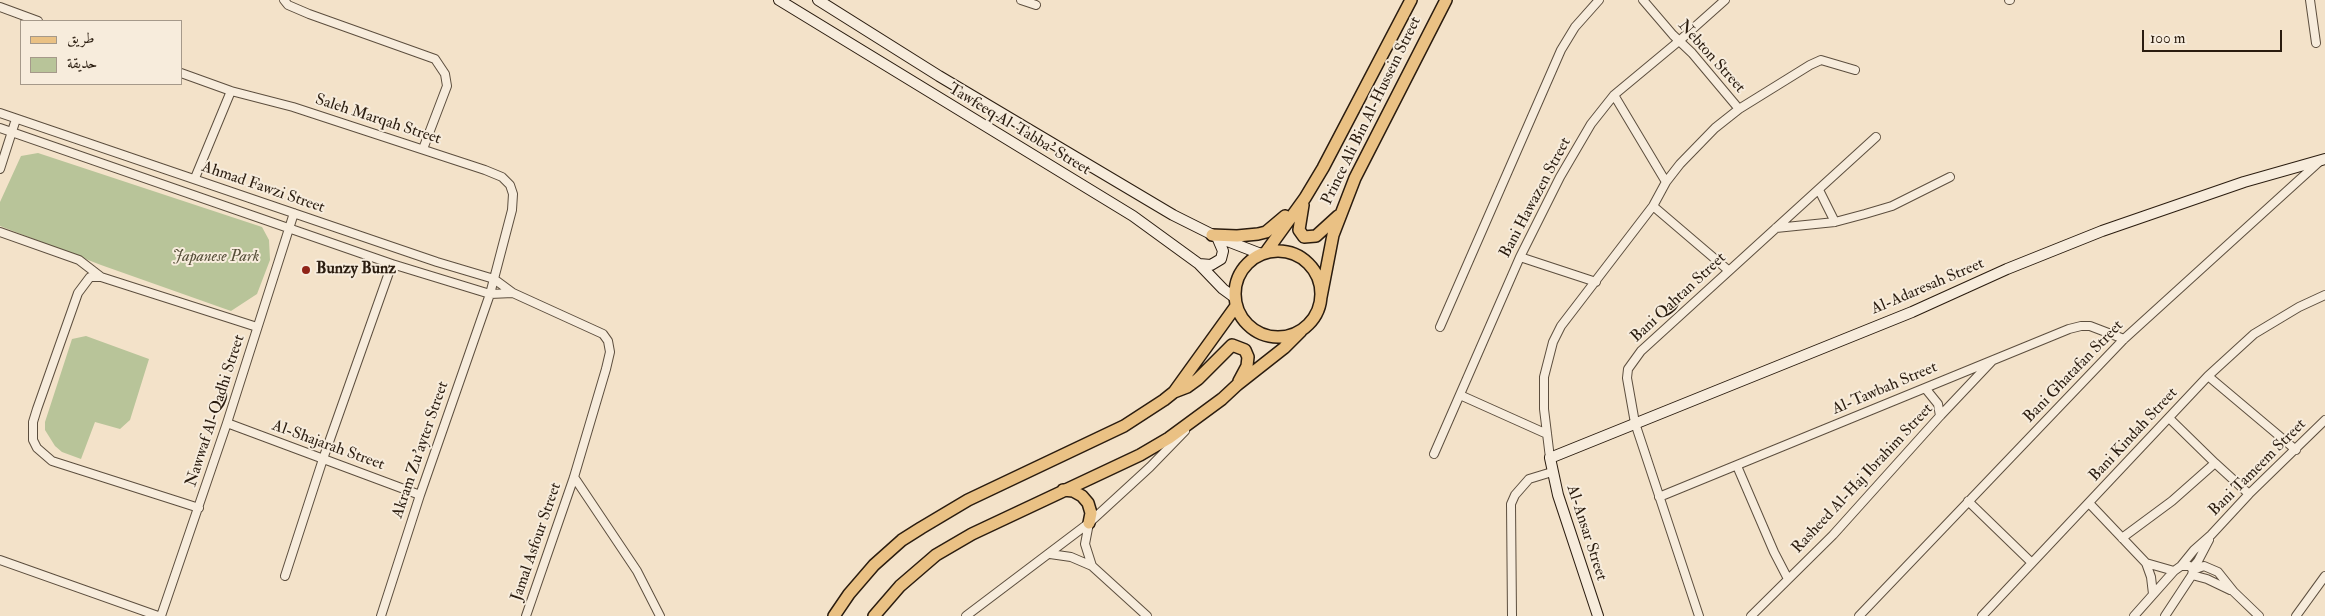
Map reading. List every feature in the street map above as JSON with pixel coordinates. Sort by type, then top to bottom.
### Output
[{"type":"main road","name":"Prince Ali Bin Al-Hussein Street","points":[[1263,253],[1305,198],[1340,137],[1411,0]]},
{"type":"main road","name":"Prince Ali Bin Al-Hussein Street","points":[[1321,297],[1329,252],[1340,215],[1355,178],[1446,0]]},
{"type":"main road","points":[[1214,236],[1237,236],[1266,232],[1305,198]]},
{"type":"main road","points":[[1305,198],[1299,225],[1300,233],[1304,237],[1316,236],[1340,215]]},
{"type":"main road","points":[[874,616],[900,586],[936,555],[972,534],[1140,454],[1197,418],[1284,348],[1301,331],[1315,316],[1321,297],[1318,277],[1305,260],[1287,252],[1263,253],[1249,261],[1235,283],[1235,301],[1244,322],[1261,334],[1281,337],[1301,331]]},
{"type":"main road","points":[[1174,392],[1235,301]]},
{"type":"main road","points":[[834,616],[849,594],[874,565],[902,540],[968,500],[1124,426],[1151,410],[1174,392],[1187,387],[1198,379],[1232,345],[1245,350],[1248,357],[1247,366],[1236,385]]},
{"type":"main road","points":[[1063,490],[1073,491],[1082,496],[1088,503],[1091,513],[1089,523]]},
{"type":"street","name":"Tawfeeq Al-Tabba’ Street","points":[[779,0],[1132,216],[1199,264],[1235,301]]},
{"type":"street","name":"Tawfeeq Al-Tabba’ Street","points":[[818,0],[1173,215],[1214,236],[1263,253]]},
{"type":"street","points":[[1021,0],[1036,5]]},
{"type":"street","name":"Bani Hawazen Street","points":[[1440,327],[1561,50],[1575,27],[1599,0]]},
{"type":"street","name":"Nebton Street","points":[[1643,0],[1692,53],[1739,109]]},
{"type":"street","name":"Bani Hawazen Street","points":[[1434,454],[1520,257],[1560,177],[1591,124],[1614,95],[1725,0]]},
{"type":"street","points":[[2310,0],[2316,44]]},
{"type":"street","points":[[286,3],[363,35],[435,59],[445,74],[447,86],[423,149]]},
{"type":"street","points":[[0,7],[35,20]]},
{"type":"street","points":[[1550,458],[1544,409],[1544,376],[1547,360],[1561,326],[1653,206],[1666,182],[1680,164],[1714,128],[1739,109],[1820,60],[1855,70]]},
{"type":"street","name":"Saleh Marqah Street","points":[[182,74],[231,91],[293,107],[486,170],[502,177],[510,185],[513,194],[512,210],[494,279]]},
{"type":"street","points":[[195,178],[231,91]]},
{"type":"street","points":[[1614,95],[1666,182]]},
{"type":"street","name":"Ahmad Fawzi Street","points":[[0,113],[437,262],[494,279],[513,293],[594,329],[603,334],[608,341]]},
{"type":"street","points":[[0,169],[16,119]]},
{"type":"street","name":"Ahmad Fawzi Street","points":[[0,128],[392,264],[490,294],[513,293]]},
{"type":"street","name":"Bani Qahtan Street","points":[[1699,616],[1635,423],[1627,378],[1631,363],[1640,351],[1876,137]]},
{"type":"street","name":"Bani Ghatafan Street","points":[[1859,616],[2124,339],[2323,159]]},
{"type":"street","name":"Al-Adaresah Street","points":[[1550,458],[1912,312],[2007,269],[2102,231],[2244,182],[2323,159]]},
{"type":"street","points":[[1776,228],[1835,222],[1892,206],[1950,177]]},
{"type":"street","points":[[1819,190],[1835,222]]},
{"type":"street","points":[[1653,206],[1728,270]]},
{"type":"street","name":"Nawwaf Al-Qadhi Street","points":[[159,616],[199,508],[294,213]]},
{"type":"street","points":[[0,232],[79,260],[102,277]]},
{"type":"street","points":[[1199,264],[1211,265],[1222,259],[1223,251],[1214,236]]},
{"type":"street","points":[[1520,257],[1596,282]]},
{"type":"street","points":[[285,576],[323,458],[392,264]]},
{"type":"street","points":[[199,508],[52,461],[37,448],[33,440],[33,422],[37,409],[78,294],[90,277],[102,277],[257,327]]},
{"type":"street","name":"Akram Zu'ayter Street","points":[[381,616],[494,279]]},
{"type":"street","name":"Bani Kindah Street","points":[[1982,616],[2208,376],[2254,334],[2300,307],[2325,296]]},
{"type":"street","name":"Al-Tawbah Street","points":[[1659,497],[1994,359],[2081,326],[2098,328],[2124,339]]},
{"type":"street","name":"Jamal Asfour Street","points":[[526,616],[574,477],[606,369],[610,352],[608,341]]},
{"type":"street","name":"Rasheed Al-Haj Ibrahim Street","points":[[1751,616],[1834,535],[1940,416],[1994,359]]},
{"type":"street","points":[[2208,376],[2296,450]]},
{"type":"street","points":[[1925,388],[1938,404],[1940,416]]},
{"type":"street","points":[[1460,395],[1547,434]]},
{"type":"street","points":[[966,616],[1089,523],[1150,467],[1197,418]]},
{"type":"street","points":[[2169,418],[2249,494]]},
{"type":"street","name":"Bani Tameem Street","points":[[2133,615],[2194,550],[2211,536],[2249,494],[2325,420]]},
{"type":"street","name":"Al-Shajarah Street","points":[[227,423],[420,495]]},
{"type":"street","name":"Al-Ansar Street","points":[[1550,458],[1552,472],[1598,616]]},
{"type":"street","points":[[2122,538],[2172,501],[2215,463]]},
{"type":"street","points":[[1737,466],[1771,545],[1788,578]]},
{"type":"street","points":[[1512,616],[1511,504],[1515,495],[1530,479],[1552,472]]},
{"type":"street","name":"Jamal Asfour Street","points":[[574,477],[638,571],[660,616]]},
{"type":"street","points":[[1968,501],[2032,563]]},
{"type":"street","points":[[2089,503],[2146,563],[2151,577],[2153,594]]},
{"type":"street","points":[[1089,523],[1085,544],[1092,566]]},
{"type":"street","name":"Bani Tameem Street","points":[[2165,616],[2211,536]]},
{"type":"street","points":[[1050,554],[1072,558],[1092,566],[1147,616]]},
{"type":"street","points":[[0,560],[159,616]]},
{"type":"street","points":[[2146,563],[2174,571]]},
{"type":"street","points":[[2181,566],[2186,565],[2192,571],[2234,592]]},
{"type":"street","points":[[2192,571],[2204,566],[2218,572],[2234,592],[2259,616]]},
{"type":"street","points":[[2296,616],[2325,576]]},
{"type":"green space","name":"Japanese Park","points":[[38,153],[262,227],[269,240],[270,260],[257,294],[231,311],[101,265],[0,226],[0,202],[21,156]]},
{"type":"green space","points":[[86,336],[149,359],[130,420],[120,429],[95,422],[81,459],[62,452],[55,446],[45,430],[45,422],[72,339]]},
{"type":"place","name":"Bunzy Bunz","points":[[306,270]]}]
